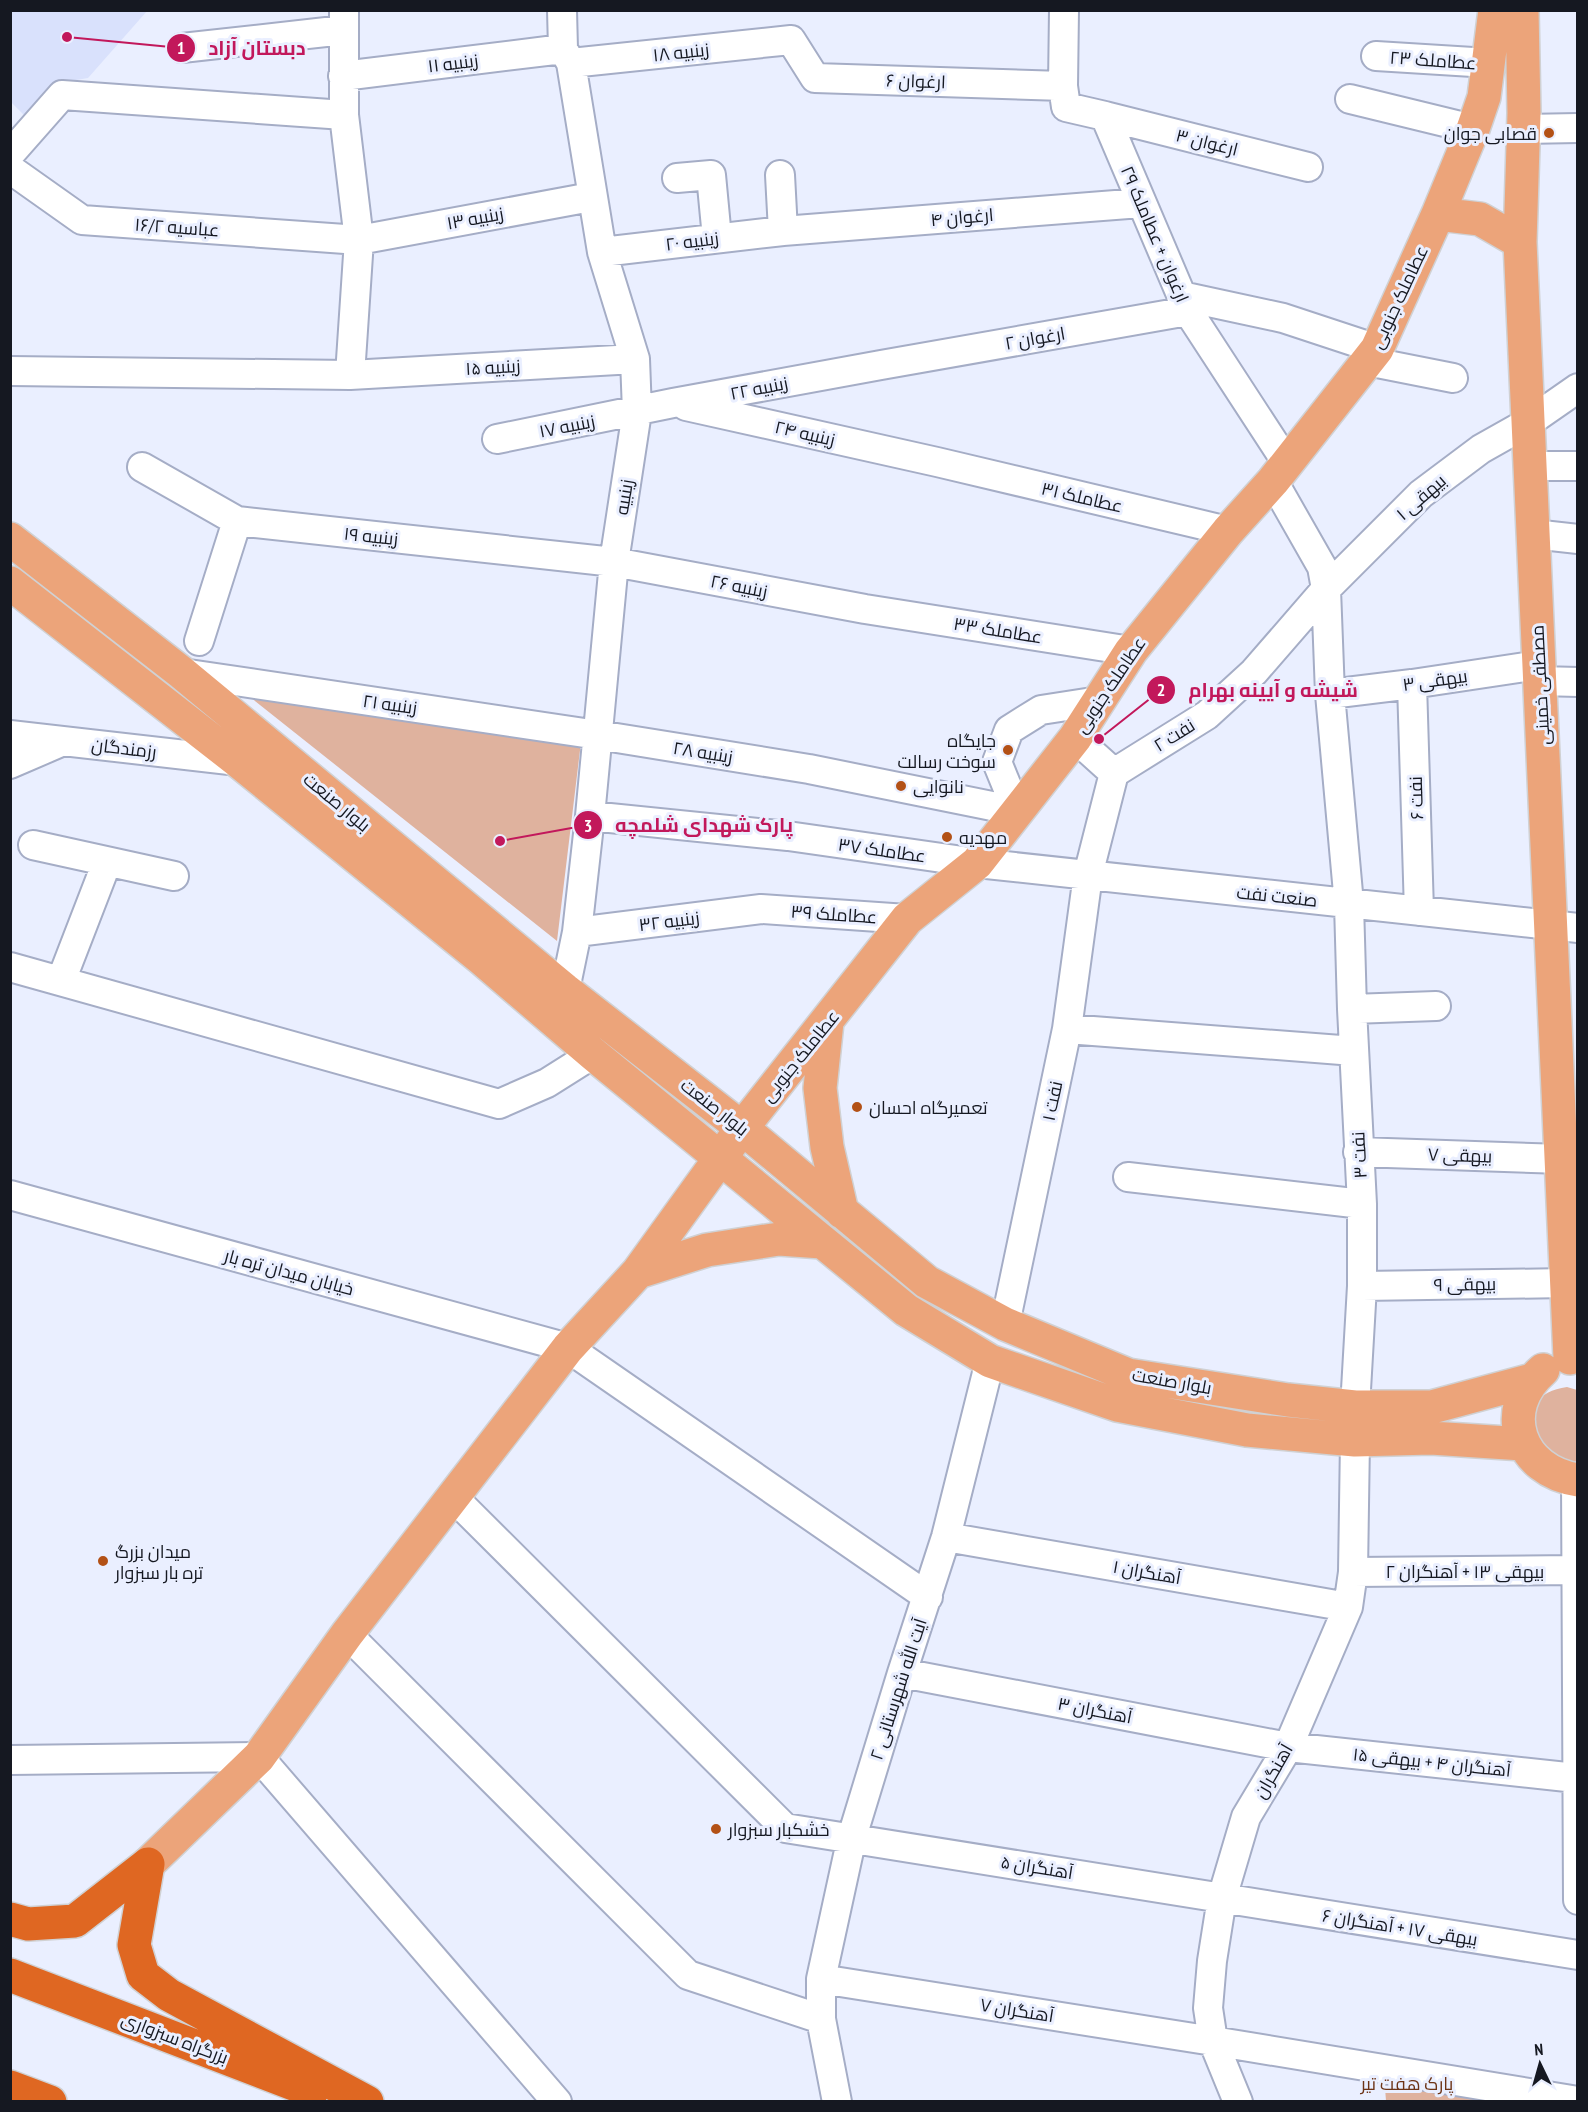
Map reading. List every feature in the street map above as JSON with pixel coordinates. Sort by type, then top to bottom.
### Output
[{"type":"highway","points":[[10,1919],[28,1924],[75,1921],[148,1864]]},
{"type":"highway","points":[[148,1864],[134,1945],[143,1975],[169,1995],[368,2102]]},
{"type":"highway","name":"بزرگراه سبزواری","points":[[10,1975],[339,2102]]},
{"type":"highway","points":[[10,2087],[50,2102]]},
{"type":"main road","points":[[1438,214],[1484,98],[1495,10]]},
{"type":"main road","points":[[1438,214],[1492,114],[1522,23]]},
{"type":"main road","name":"مصطفی خمینی","points":[[1522,23],[1523,129],[1520,242],[1540,673],[1564,927],[1562,1159],[1567,1283],[1574,1359]]},
{"type":"main road","points":[[1438,214],[1480,219],[1520,242]]},
{"type":"main road","name":"عطاملک جنوبی","points":[[148,1864],[259,1757],[347,1634],[568,1348],[638,1272],[742,1128],[907,919],[977,863],[1075,738],[1131,651],[1228,531],[1280,472],[1372,355],[1438,214]]},
{"type":"main road","name":"بلوار صنعت","points":[[10,539],[182,673],[491,948],[593,1054],[906,1310],[990,1361],[1118,1405],[1247,1430],[1355,1440],[1431,1438],[1523,1444]]},
{"type":"main road","name":"بلوار صنعت","points":[[10,583],[238,761],[491,948],[565,990],[742,1128],[927,1282],[1005,1324],[1128,1375],[1288,1400],[1355,1407],[1432,1407],[1532,1380]]},
{"type":"main road","points":[[827,1022],[820,1088],[827,1147],[842,1212]]},
{"type":"main road","points":[[638,1272],[706,1250],[779,1239],[822,1242]]},
{"type":"main road","points":[[906,1310],[927,1282]]},
{"type":"main road","points":[[1574,1359],[1549,1366],[1532,1380],[1521,1400],[1518,1422],[1523,1444],[1536,1462],[1554,1475],[1577,1480]]},
{"type":"street","name":"زینبیه","points":[[562,10],[567,56],[602,252],[635,360],[638,412],[614,562],[577,932],[565,990]]},
{"type":"street","points":[[1064,10],[1063,86],[1066,107],[1105,116]]},
{"type":"street","points":[[182,48],[344,20],[344,115],[359,240],[350,375]]},
{"type":"street","name":"زینبیه ۱۸","points":[[567,56],[791,40]]},
{"type":"street","name":"ارغوان ۶","points":[[791,40],[815,78],[1063,86]]},
{"type":"street","name":"زینبیه ۱۱","points":[[343,76],[567,56]]},
{"type":"street","name":"عطاملک ۲۳","points":[[1376,56],[1489,63]]},
{"type":"street","points":[[10,154],[62,96],[344,115]]},
{"type":"street","points":[[1350,99],[1473,129]]},
{"type":"street","name":"ارغوان ۳","points":[[1105,116],[1308,167]]},
{"type":"street","name":"ارغوان + عطاملک ۲۹","points":[[1105,116],[1185,304],[1280,472],[1324,578]]},
{"type":"street","points":[[1523,129],[1578,128]]},
{"type":"street","name":"عباسیه ۱۶/۲","points":[[10,169],[82,220],[359,240]]},
{"type":"street","points":[[780,174],[783,231]]},
{"type":"street","points":[[676,178],[711,175],[717,238]]},
{"type":"street","name":"زینبیه ۱۳","points":[[359,240],[591,197]]},
{"type":"street","name":"ارغوان ۴","points":[[783,231],[1141,203]]},
{"type":"street","name":"زینبیه ۲۰","points":[[602,252],[783,231]]},
{"type":"street","points":[[1185,304],[1283,318],[1372,355],[1453,378]]},
{"type":"street","name":"ارغوان ۲","points":[[881,365],[1185,304]]},
{"type":"street","name":"زینبیه ۱۵","points":[[10,370],[350,375],[635,360]]},
{"type":"street","name":"زینبیه ۲۲","points":[[638,412],[673,403],[881,365]]},
{"type":"street","name":"بیهقی ۱","points":[[1324,578],[1421,494],[1480,449],[1528,422],[1578,388]]},
{"type":"street","name":"زینبیه ۲۴","points":[[673,403],[937,462]]},
{"type":"street","name":"زینبیه ۱۷","points":[[497,440],[638,412]]},
{"type":"street","name":"عطاملک ۳۱","points":[[937,462],[1228,531]]},
{"type":"street","points":[[1530,466],[1578,466]]},
{"type":"street","name":"زینبیه ۱۹","points":[[142,467],[237,521],[614,562]]},
{"type":"street","points":[[199,640],[237,521]]},
{"type":"street","points":[[1533,534],[1578,539]]},
{"type":"street","name":"زینبیه ۲۶","points":[[614,562],[865,609]]},
{"type":"street","name":"نفت ۳","points":[[1324,578],[1330,693],[1349,904],[1362,1204],[1362,1286],[1355,1407]]},
{"type":"street","name":"نفت ۲","points":[[1114,773],[1207,715],[1254,672],[1324,578]]},
{"type":"street","name":"عطاملک ۳۳","points":[[865,609],[1131,651]]},
{"type":"street","name":"زینبیه ۲۱","points":[[182,673],[598,735]]},
{"type":"street","name":"بیهقی ۳","points":[[1330,693],[1540,673],[1578,682]]},
{"type":"street","name":"نفت ۶","points":[[1412,684],[1419,911]]},
{"type":"street","points":[[1017,811],[997,762],[1009,730],[1041,710],[1099,701]]},
{"type":"street","name":"رزمندگان","points":[[10,735],[238,761]]},
{"type":"street","name":"زینبیه ۲۸","points":[[598,735],[809,769],[1017,811]]},
{"type":"street","points":[[1075,738],[1114,773],[1089,876]]},
{"type":"street","points":[[10,764],[64,741]]},
{"type":"street","name":"عطاملک ۳۷","points":[[590,816],[788,837],[977,863]]},
{"type":"street","points":[[33,845],[174,876]]},
{"type":"street","points":[[61,981],[107,862]]},
{"type":"street","name":"صنعت نفت","points":[[977,863],[1564,927]]},
{"type":"street","name":"نفت ۱","points":[[1005,1324],[1067,1029],[1089,876]]},
{"type":"street","name":"زینبیه ۳۲","points":[[577,932],[761,909]]},
{"type":"street","name":"عطاملک ۳۹","points":[[761,909],[907,919]]},
{"type":"street","points":[[10,967],[499,1104],[547,1083],[593,1054]]},
{"type":"street","points":[[1352,1009],[1436,1006]]},
{"type":"street","points":[[1067,1029],[1354,1050]]},
{"type":"street","name":"بیهقی ۷","points":[[1358,1152],[1562,1159]]},
{"type":"street","points":[[1128,1177],[1362,1204]]},
{"type":"street","name":"خیابان میدان تره بار","points":[[10,1195],[568,1348],[928,1597]]},
{"type":"street","name":"بیهقی ۹","points":[[1362,1286],[1567,1283]]},
{"type":"street","name":"آیت الله شهرستانی ۲","points":[[837,2102],[821,2019],[821,1979],[852,1837],[946,1538],[990,1361]]},
{"type":"street","name":"آهنگران","points":[[1238,2102],[1213,2041],[1208,2008],[1212,1961],[1222,1898],[1246,1817],[1288,1747],[1348,1607],[1353,1572],[1355,1440]]},
{"type":"street","points":[[1577,1480],[1577,1896]]},
{"type":"street","name":"آهنگران ۵","points":[[453,1497],[786,1828],[1222,1898]]},
{"type":"street","name":"آهنگران ۱","points":[[946,1538],[1348,1607]]},
{"type":"street","name":"بیهقی ۱۳ + آهنگران ۲","points":[[1353,1572],[1576,1570]]},
{"type":"street","points":[[347,1634],[688,1975],[821,2019]]},
{"type":"street","name":"آهنگران ۳","points":[[902,1673],[1288,1747]]},
{"type":"street","name":"آهنگران ۴ + بیهقی ۱۵","points":[[1288,1747],[1576,1778]]},
{"type":"street","points":[[10,1760],[259,1757],[557,2102]]},
{"type":"street","name":"بیهقی ۱۷ + آهنگران ۶","points":[[1222,1898],[1578,1955]]},
{"type":"street","name":"آهنگران ۷","points":[[821,1979],[1578,2102]]},
{"type":"shaded area","points":[[10,11],[147,11],[88,78],[53,84],[24,115],[11,102]]},
{"type":"green space","points":[[250,697],[581,742],[557,941]]},
{"type":"green space","points":[[1567,1387],[1577,1390],[1577,1461],[1571,1463],[1537,1450],[1533,1406],[1548,1393]]},
{"type":"green space","name":"پارک هفت تیر","points":[[1383,2061],[1569,2101],[1386,2101]]},
{"type":"place","name":"دبستان آزاد","points":[[67,37]]},
{"type":"place","name":"قصابی جوان","points":[[1549,133]]},
{"type":"place","name":"شیشه و آیینه بهرام","points":[[1099,739]]},
{"type":"place","name":"جایگاه سوخت رسالت","points":[[1008,750]]},
{"type":"place","name":"نانوایی","points":[[901,786]]},
{"type":"place","name":"مهدیه","points":[[947,837]]},
{"type":"place","name":"پارک شهدای شلمچه","points":[[500,841]]},
{"type":"place","name":"تعمیرگاه احسان","points":[[857,1107]]},
{"type":"place","name":"میدان بزرگ تره بار سبزوار","points":[[103,1561]]},
{"type":"place","name":"خشکبار سبزوار","points":[[716,1829]]}]
